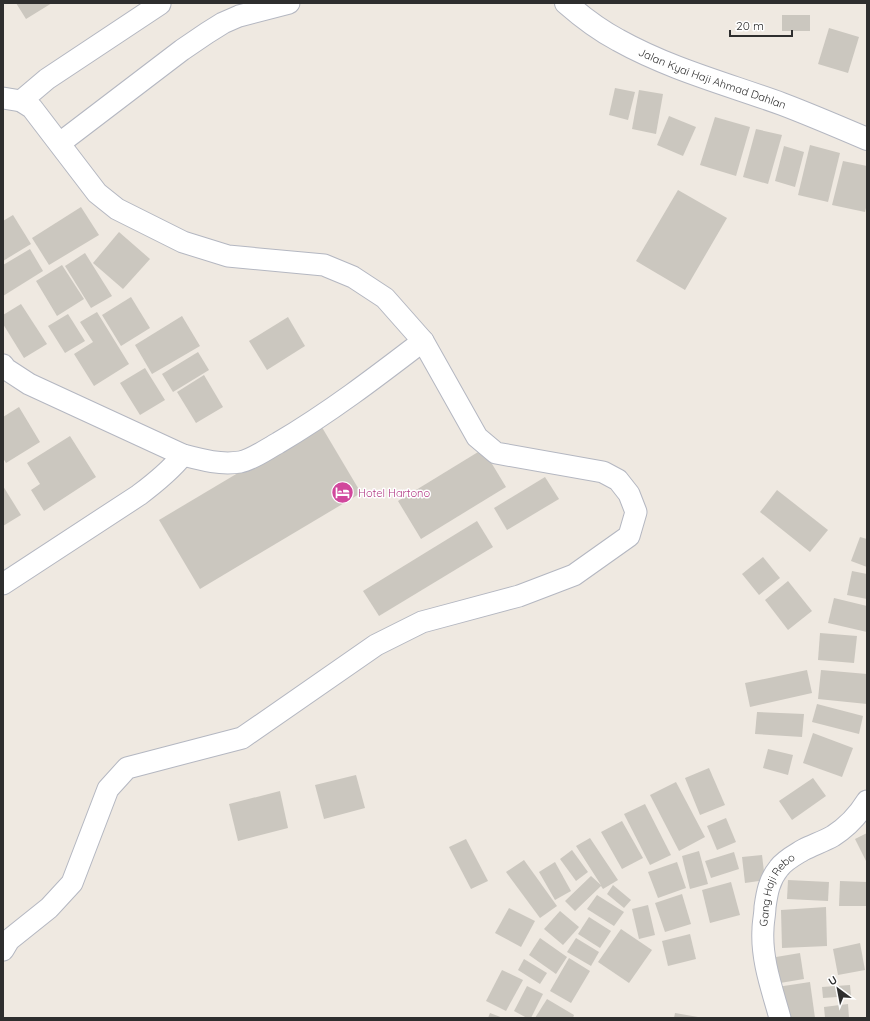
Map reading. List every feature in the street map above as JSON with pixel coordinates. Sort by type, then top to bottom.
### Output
[{"type":"main road","name":"Jalan Kyai Haji Ahmad Dahlan","points":[[566,3],[583,18],[618,40],[660,60],[705,78],[782,104],[867,139]]},
{"type":"street","points":[[60,143],[182,50],[223,23],[239,16],[289,3]]},
{"type":"street","points":[[12,100],[47,80],[160,4]]},
{"type":"street","points":[[3,950],[9,940],[49,908],[72,883],[108,789],[127,768],[242,738],[376,645],[422,622],[519,596],[574,576],[629,536],[636,512],[629,494],[618,480],[603,472],[496,453],[477,437],[423,341],[385,298],[353,277],[324,265],[228,256],[183,242],[117,209],[97,193],[32,108],[12,100]]},
{"type":"street","points":[[3,365],[6,369],[29,384],[183,455],[210,462],[227,463],[241,462],[259,454],[290,435],[351,396],[423,341]]},
{"type":"street","points":[[3,584],[160,480],[174,467],[183,455]]},
{"type":"street","name":"Gang Haji Rebo","points":[[780,1018],[769,976],[763,929],[767,895],[771,879],[780,866],[793,856],[814,844],[833,836],[848,824],[860,812],[867,801]]},
{"type":"building","points":[[16,3],[52,3],[26,19]]},
{"type":"building","points":[[782,15],[810,15],[810,31],[782,31]]},
{"type":"building","points":[[829,28],[859,37],[848,73],[818,64]]},
{"type":"building","points":[[615,88],[635,92],[628,120],[609,115]]},
{"type":"building","points":[[639,90],[663,94],[656,134],[632,129]]},
{"type":"building","points":[[669,116],[696,127],[683,156],[657,145]]},
{"type":"building","points":[[715,117],[750,127],[736,176],[700,165]]},
{"type":"building","points":[[756,129],[782,135],[768,184],[743,177]]},
{"type":"building","points":[[810,145],[840,153],[828,202],[798,195]]},
{"type":"building","points":[[784,146],[804,152],[795,187],[775,181]]},
{"type":"building","points":[[843,161],[867,166],[867,204],[865,212],[832,205]]},
{"type":"building","points":[[678,190],[727,218],[685,290],[636,261]]},
{"type":"building","points":[[81,207],[99,235],[49,265],[32,238]]},
{"type":"building","points":[[13,215],[31,244],[3,261],[3,221]]},
{"type":"building","points":[[119,232],[150,259],[123,289],[93,263]]},
{"type":"building","points":[[30,249],[43,271],[3,296],[3,265]]},
{"type":"building","points":[[85,253],[112,296],[91,308],[65,266]]},
{"type":"building","points":[[62,265],[84,299],[57,316],[36,281]]},
{"type":"building","points":[[131,297],[150,328],[121,346],[102,315]]},
{"type":"building","points":[[21,304],[47,344],[24,358],[3,324],[3,315]]},
{"type":"building","points":[[97,312],[129,364],[94,386],[74,354],[93,342],[80,322]]},
{"type":"building","points":[[68,314],[85,341],[65,353],[48,326]]},
{"type":"building","points":[[182,316],[200,346],[152,374],[135,345]]},
{"type":"building","points":[[288,317],[305,346],[267,370],[249,341]]},
{"type":"building","points":[[198,352],[209,370],[173,392],[162,374]]},
{"type":"building","points":[[145,368],[165,400],[140,415],[120,383]]},
{"type":"building","points":[[204,375],[223,407],[196,423],[177,392]]},
{"type":"building","points":[[19,407],[40,442],[6,463],[3,458],[3,417]]},
{"type":"building","points":[[320,424],[361,493],[200,589],[159,520]]},
{"type":"building","points":[[70,436],[96,477],[44,511],[31,490],[40,484],[27,463]]},
{"type":"building","points":[[483,449],[506,487],[421,539],[398,501]]},
{"type":"building","points":[[545,477],[559,499],[507,530],[494,508]]},
{"type":"building","points":[[3,486],[21,515],[3,526]]},
{"type":"building","points":[[777,490],[828,530],[810,552],[760,512]]},
{"type":"building","points":[[477,521],[493,547],[379,616],[363,591]]},
{"type":"building","points":[[860,537],[867,539],[867,567],[851,561]]},
{"type":"building","points":[[763,557],[780,578],[759,595],[742,574]]},
{"type":"building","points":[[852,571],[867,574],[867,599],[847,595]]},
{"type":"building","points":[[788,581],[812,611],[788,630],[765,600]]},
{"type":"building","points":[[834,598],[867,606],[867,632],[828,623]]},
{"type":"building","points":[[820,633],[857,636],[854,663],[818,660]]},
{"type":"building","points":[[807,670],[812,693],[750,707],[745,683]]},
{"type":"building","points":[[821,670],[867,674],[867,704],[818,699]]},
{"type":"building","points":[[817,704],[863,716],[859,734],[812,722]]},
{"type":"building","points":[[757,712],[804,714],[802,737],[755,734]]},
{"type":"building","points":[[813,733],[853,748],[842,777],[803,763]]},
{"type":"building","points":[[768,749],[793,755],[788,775],[763,768]]},
{"type":"building","points":[[709,768],[725,805],[700,815],[685,778]]},
{"type":"building","points":[[356,775],[365,808],[324,819],[315,785]]},
{"type":"building","points":[[813,778],[826,796],[792,820],[779,801]]},
{"type":"building","points":[[676,782],[705,837],[679,851],[650,795]]},
{"type":"building","points":[[280,791],[288,828],[238,841],[229,804]]},
{"type":"building","points":[[645,804],[671,855],[650,865],[624,814]]},
{"type":"building","points":[[726,818],[736,842],[717,850],[707,826]]},
{"type":"building","points":[[622,821],[643,858],[622,869],[601,832]]},
{"type":"building","points":[[867,833],[867,863],[855,839]]},
{"type":"building","points":[[590,838],[618,880],[603,889],[601,886],[575,911],[565,901],[591,876],[601,885],[576,846]]},
{"type":"building","points":[[466,839],[488,881],[471,889],[449,847]]},
{"type":"building","points":[[572,850],[588,872],[576,881],[560,859]]},
{"type":"building","points":[[699,851],[708,884],[690,889],[682,856]]},
{"type":"building","points":[[734,852],[739,869],[711,878],[705,861]]},
{"type":"building","points":[[762,855],[765,880],[745,883],[742,857]]},
{"type":"building","points":[[524,860],[557,906],[540,918],[506,872]]},
{"type":"building","points":[[555,862],[571,891],[555,900],[539,872]]},
{"type":"building","points":[[677,862],[686,888],[658,898],[648,872]]},
{"type":"building","points":[[788,880],[829,882],[828,901],[787,899]]},
{"type":"building","points":[[840,881],[867,882],[867,906],[839,906]]},
{"type":"building","points":[[731,882],[740,915],[710,923],[702,890]]},
{"type":"building","points":[[613,885],[631,900],[624,908],[607,894]]},
{"type":"building","points":[[682,894],[691,924],[665,932],[655,903]]},
{"type":"building","points":[[597,895],[624,912],[614,926],[587,909]]},
{"type":"building","points":[[648,905],[655,935],[639,939],[632,909]]},
{"type":"building","points":[[826,907],[827,946],[782,948],[781,910]]},
{"type":"building","points":[[509,908],[535,921],[521,947],[495,933]]},
{"type":"building","points":[[560,911],[579,927],[563,945],[544,929]]},
{"type":"building","points":[[589,917],[611,931],[600,948],[578,934]]},
{"type":"building","points":[[621,929],[652,950],[629,983],[598,962]]},
{"type":"building","points":[[690,934],[696,959],[668,966],[662,941]]},
{"type":"building","points":[[540,938],[567,957],[556,974],[529,955]]},
{"type":"building","points":[[576,938],[599,952],[591,966],[567,952]]},
{"type":"building","points":[[860,943],[865,970],[838,975],[833,949]]},
{"type":"building","points":[[800,953],[804,979],[774,984],[770,958]]},
{"type":"building","points":[[569,958],[590,971],[571,1003],[550,991]]},
{"type":"building","points":[[524,959],[547,973],[540,984],[518,970]]},
{"type":"building","points":[[502,970],[523,980],[506,1011],[486,1001]]},
{"type":"building","points":[[810,982],[815,1018],[781,1018],[777,987]]},
{"type":"building","points":[[850,985],[851,996],[823,998],[822,987]]},
{"type":"building","points":[[527,986],[543,994],[531,1018],[527,1018],[514,1011]]},
{"type":"building","points":[[547,999],[574,1015],[573,1018],[535,1018]]},
{"type":"building","points":[[848,1004],[849,1018],[825,1018],[824,1007]]},
{"type":"building","points":[[490,1013],[503,1018],[488,1018]]},
{"type":"building","points":[[675,1013],[698,1017],[698,1018],[674,1018]]},
{"type":"place","name":"Hotel Hartono","points":[[342,493]]}]
